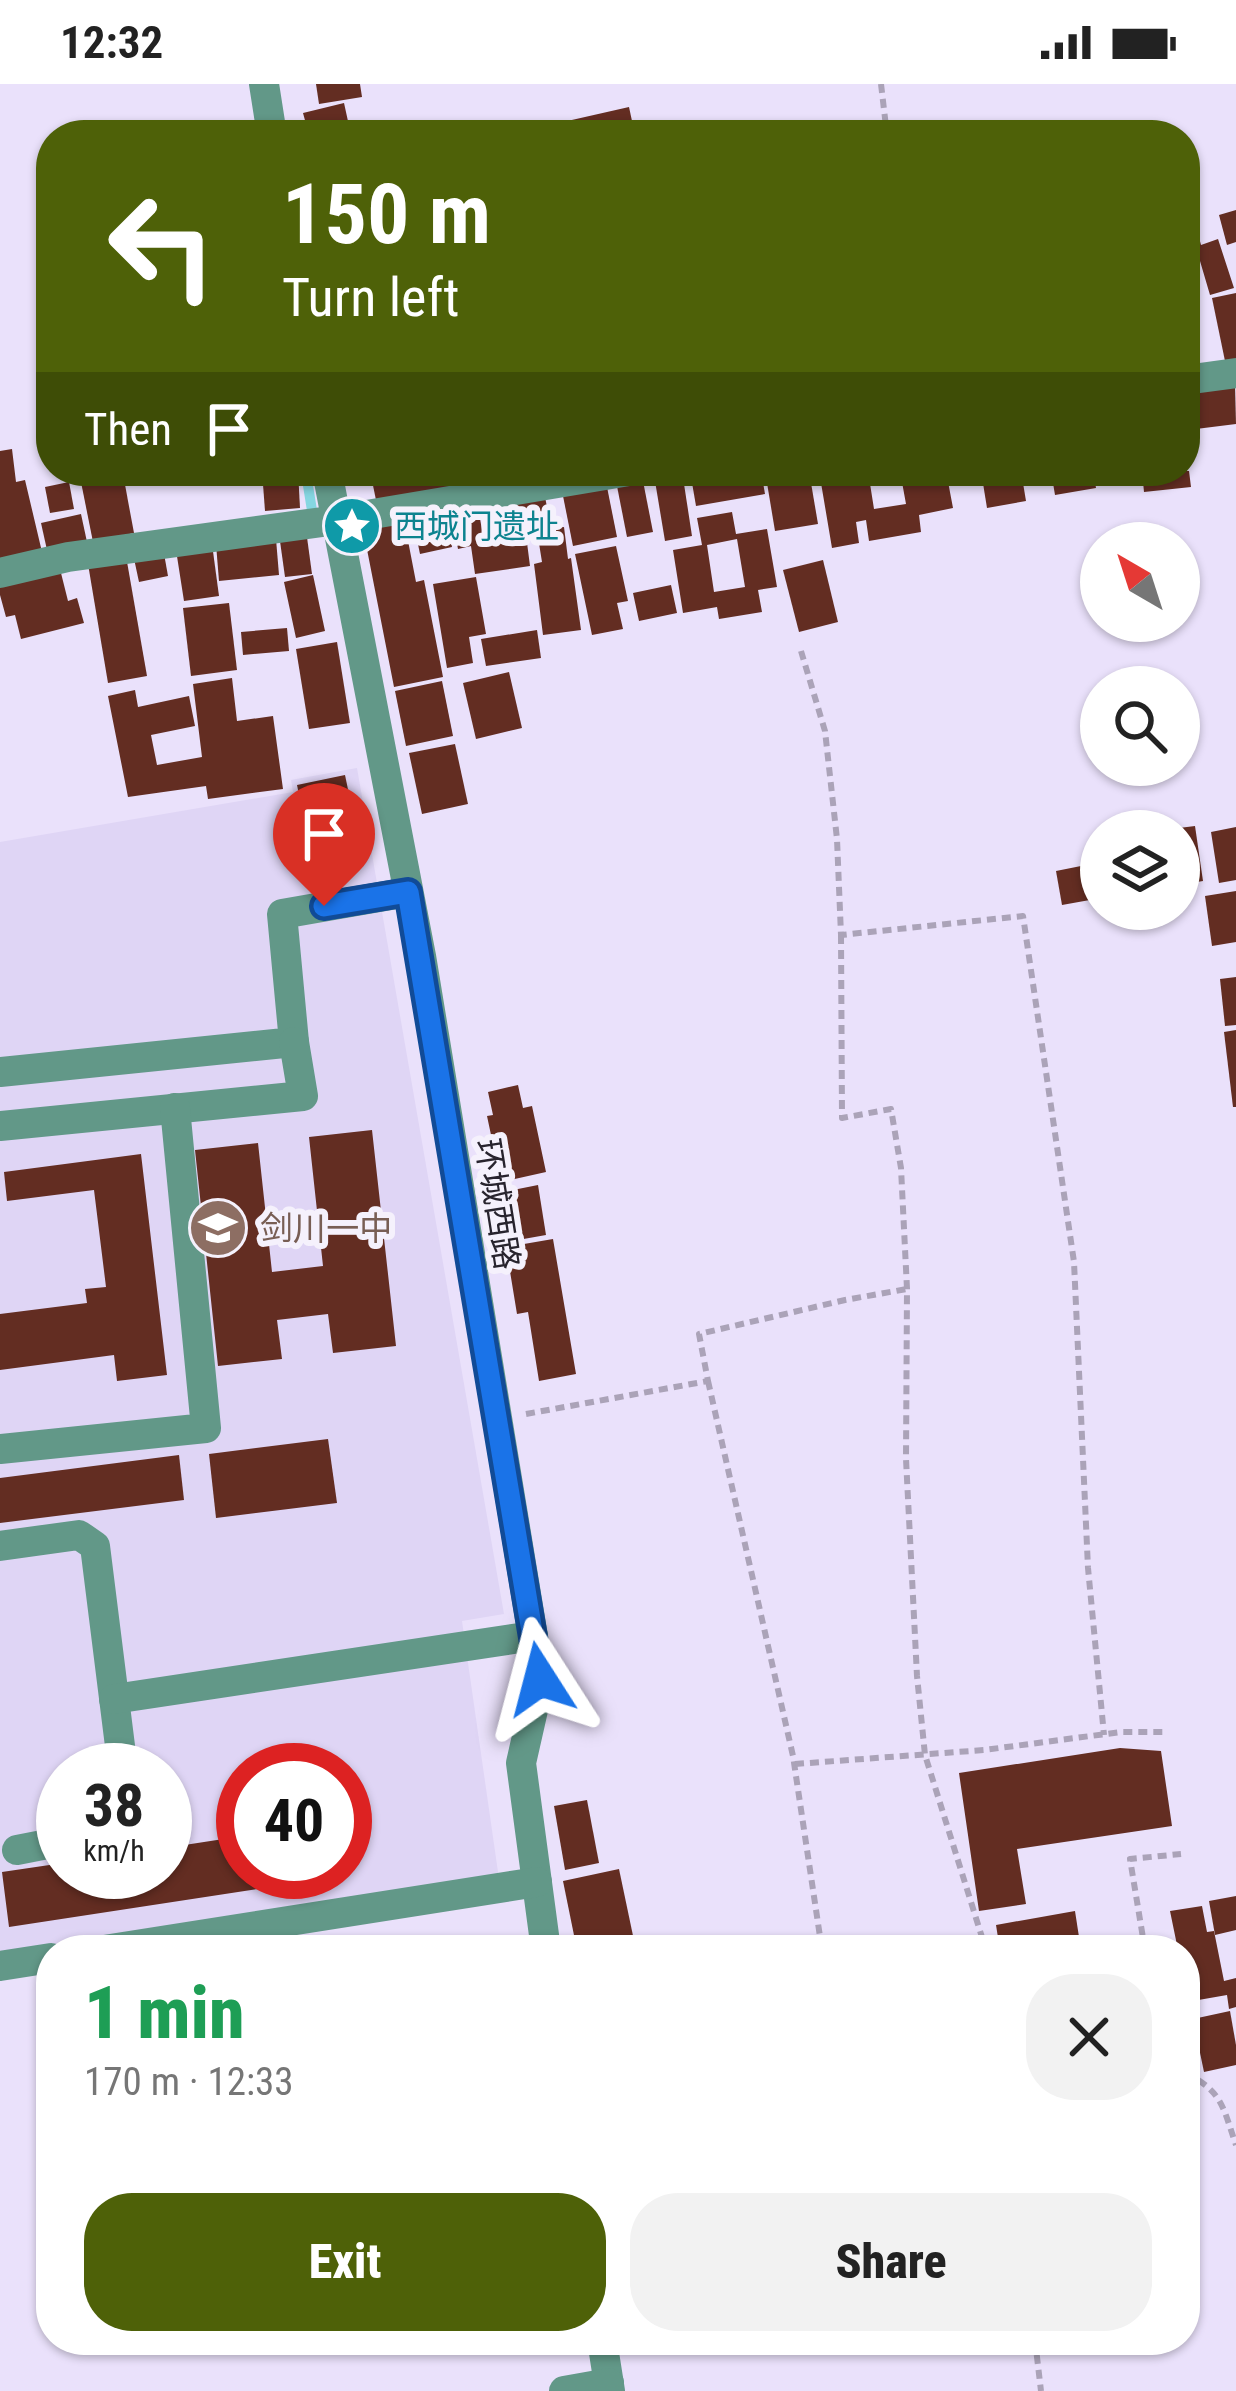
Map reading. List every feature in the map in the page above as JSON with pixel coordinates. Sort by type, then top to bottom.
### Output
[{"type":"street","points":[[264,84],[270,120]]},
{"type":"street","points":[[1200,378],[1236,373]]},
{"type":"street","name":"环城西路","points":[[330,486],[408,892],[540,1679],[520,1763],[544,1935]]},
{"type":"street","points":[[0,573],[68,557],[540,486]]},
{"type":"street","points":[[0,1126],[303,1096],[282,914],[408,892]]},
{"type":"street","points":[[0,1072],[294,1042]]},
{"type":"street","points":[[0,1449],[206,1428],[175,1108]]},
{"type":"street","points":[[0,1546],[80,1535],[95,1546],[120,1743]]},
{"type":"street","points":[[114,1699],[533,1636]]},
{"type":"street","points":[[17,1850],[36,1846]]},
{"type":"street","points":[[200,1935],[537,1882]]},
{"type":"street","points":[[0,1966],[36,1960]]},
{"type":"street","points":[[564,2391],[609,2387],[604,2355]]},
{"type":"path","points":[[881,84],[885,120]]},
{"type":"path","points":[[801,650],[825,730],[837,839],[842,1118],[891,1109],[901,1168],[907,1289],[906,1459],[925,1755],[981,1935]]},
{"type":"path","points":[[841,935],[1023,916],[1074,1262],[1088,1568],[1104,1735]]},
{"type":"path","points":[[820,1935],[794,1764],[699,1334],[907,1289]]},
{"type":"path","points":[[497,1419],[708,1382]]},
{"type":"path","points":[[794,1764],[1168,1732]]},
{"type":"path","points":[[1143,1935],[1130,1859],[1181,1854]]},
{"type":"path","points":[[1200,2079],[1223,2104],[1236,2145]]},
{"type":"path","points":[[1037,2355],[1041,2391]]},
{"type":"shaded area","name":"剑川一中","points":[[357,768],[504,1614],[462,1621],[499,1879],[372,1898],[372,1743],[216,1743],[216,1899],[364,1899],[121,1935],[36,1935],[36,1948],[0,1953],[0,842],[293,792],[291,780]]},
{"type":"building","points":[[316,84],[360,84],[362,97],[319,104]]},
{"type":"building","points":[[344,103],[348,120],[305,120],[303,113]]},
{"type":"building","points":[[629,107],[632,120],[572,120]]},
{"type":"building","points":[[1236,210],[1236,242],[1227,245],[1219,215]]},
{"type":"building","points":[[1218,239],[1234,288],[1210,295],[1200,261],[1200,241],[1201,245]]},
{"type":"building","points":[[1236,293],[1236,359],[1225,361],[1212,298]]},
{"type":"building","points":[[1235,384],[1236,424],[1200,428],[1200,388]]},
{"type":"building","points":[[12,449],[16,482],[25,480],[42,552],[0,563],[0,451]]},
{"type":"building","points":[[70,486],[74,509],[50,513],[45,487]]},
{"type":"building","points":[[82,486],[125,486],[134,533],[93,542]]},
{"type":"building","points":[[263,486],[299,486],[300,508],[265,511]]},
{"type":"building","points":[[373,486],[455,486],[376,500]]},
{"type":"building","points":[[607,486],[617,537],[573,546],[562,491]]},
{"type":"building","points":[[617,486],[644,486],[653,532],[627,537]]},
{"type":"building","points":[[656,486],[684,486],[692,536],[665,541]]},
{"type":"building","points":[[693,486],[764,486],[765,494],[696,506]]},
{"type":"building","points":[[768,486],[812,486],[818,524],[775,531]]},
{"type":"building","points":[[822,486],[870,486],[874,509],[906,504],[903,486],[949,486],[953,508],[919,515],[921,532],[869,541],[866,520],[856,522],[859,543],[832,548]]},
{"type":"building","points":[[983,486],[1024,486],[1026,501],[987,508]]},
{"type":"building","points":[[1054,486],[1096,486],[1096,488],[1055,495]]},
{"type":"building","points":[[1143,486],[1191,487],[1144,492]]},
{"type":"building","points":[[543,487],[550,522],[517,529],[511,493]]},
{"type":"building","points":[[477,502],[484,541],[526,535],[530,566],[475,574],[471,546],[458,549],[450,507]]},
{"type":"building","points":[[732,512],[736,534],[767,529],[777,587],[758,590],[762,612],[719,619],[717,607],[683,613],[673,550],[702,545],[697,518]],"holes":[[[737,539],[745,587],[714,592],[707,545]]]},
{"type":"building","points":[[445,513],[452,547],[420,554],[413,520]]},
{"type":"building","points":[[81,514],[87,542],[47,550],[41,523]]},
{"type":"building","points":[[404,520],[416,582],[424,580],[443,677],[394,687],[363,529]]},
{"type":"building","points":[[564,527],[581,630],[543,635],[534,564],[542,562],[537,531]]},
{"type":"building","points":[[306,530],[312,574],[285,577],[279,534]]},
{"type":"building","points":[[276,539],[279,575],[219,581],[216,544]]},
{"type":"building","points":[[212,544],[219,596],[184,601],[176,550]]},
{"type":"building","points":[[616,546],[628,601],[617,603],[623,629],[592,635],[575,554]]},
{"type":"building","points":[[163,548],[168,576],[139,582],[133,554]]},
{"type":"building","points":[[126,556],[147,676],[108,683],[88,564]]},
{"type":"building","points":[[823,560],[838,622],[799,632],[783,570]]},
{"type":"building","points":[[59,565],[68,601],[77,598],[84,623],[21,639],[15,615],[6,617],[0,580]]},
{"type":"building","points":[[313,575],[325,631],[296,638],[284,582]]},
{"type":"building","points":[[476,577],[486,634],[469,637],[473,663],[447,668],[433,584]]},
{"type":"building","points":[[671,585],[677,613],[639,621],[633,593]]},
{"type":"building","points":[[229,603],[237,670],[191,676],[183,608]]},
{"type":"building","points":[[287,628],[289,651],[243,655],[241,632]]},
{"type":"building","points":[[537,630],[541,658],[486,666],[481,639]]},
{"type":"building","points":[[337,642],[350,723],[309,729],[296,649]]},
{"type":"building","points":[[509,672],[522,728],[476,739],[463,683]]},
{"type":"building","points":[[232,678],[237,721],[273,716],[283,789],[208,799],[206,786],[128,797],[108,696],[135,690],[138,707],[189,696],[195,726],[151,735],[157,765],[202,757],[193,684]]},
{"type":"building","points":[[442,681],[453,736],[406,746],[395,691]]},
{"type":"building","points":[[455,744],[468,804],[422,814],[409,753]]},
{"type":"building","points":[[345,775],[356,828],[308,838],[297,785]]},
{"type":"building","points":[[1236,827],[1236,880],[1219,883],[1211,832]]},
{"type":"building","points":[[1080,866],[1080,902],[1062,905],[1056,871]]},
{"type":"building","points":[[1236,891],[1236,942],[1212,946],[1205,896]]},
{"type":"building","points":[[1236,977],[1236,1025],[1225,1026],[1220,979]]},
{"type":"building","points":[[1236,1030],[1236,1107],[1233,1107],[1224,1032]]},
{"type":"building","points":[[518,1085],[523,1108],[532,1106],[546,1172],[501,1182],[487,1116],[493,1115],[488,1092]]},
{"type":"building","points":[[372,1130],[396,1346],[333,1353],[328,1314],[277,1320],[282,1359],[218,1366],[195,1150],[258,1143],[272,1272],[323,1266],[309,1137]]},
{"type":"building","points":[[141,1154],[167,1375],[117,1381],[114,1355],[0,1370],[0,1314],[87,1303],[85,1289],[106,1287],[94,1190],[7,1201],[4,1172]]},
{"type":"building","points":[[538,1185],[546,1235],[506,1242],[498,1193]]},
{"type":"building","points":[[553,1239],[576,1374],[539,1381],[528,1312],[517,1314],[506,1247]]},
{"type":"building","points":[[328,1439],[337,1503],[216,1518],[209,1454]]},
{"type":"building","points":[[179,1455],[184,1500],[0,1523],[0,1478]]},
{"type":"building","points":[[1120,1748],[1161,1751],[1172,1826],[1017,1849],[1026,1904],[979,1911],[959,1773]]},
{"type":"building","points":[[587,1800],[599,1863],[565,1870],[554,1806]]},
{"type":"building","points":[[216,1840],[216,1895],[9,1927],[2,1872],[36,1867],[36,1899],[192,1899],[192,1844]]},
{"type":"building","points":[[619,1869],[633,1935],[574,1935],[563,1881]]},
{"type":"building","points":[[1236,1896],[1236,1930],[1215,1935],[1209,1901]]},
{"type":"building","points":[[1202,1906],[1207,1932],[1214,1931],[1224,1981],[1236,1978],[1236,2007],[1229,2009],[1227,1995],[1200,2000],[1200,1935],[1175,1935],[1170,1911]]},
{"type":"building","points":[[1075,1911],[1079,1935],[998,1935],[996,1925]]},
{"type":"building","points":[[1230,2011],[1236,2065],[1204,2072],[1200,2017]]},
{"type":"waterway","points":[[308,486],[314,523]]},
{"type":"place","name":"西城门遗址","points":[[352,526]]},
{"type":"place","name":"剑川一中","points":[[218,1228]]},
{"type":"route","points":[[324,906],[408,892],[540,1679]]}]
